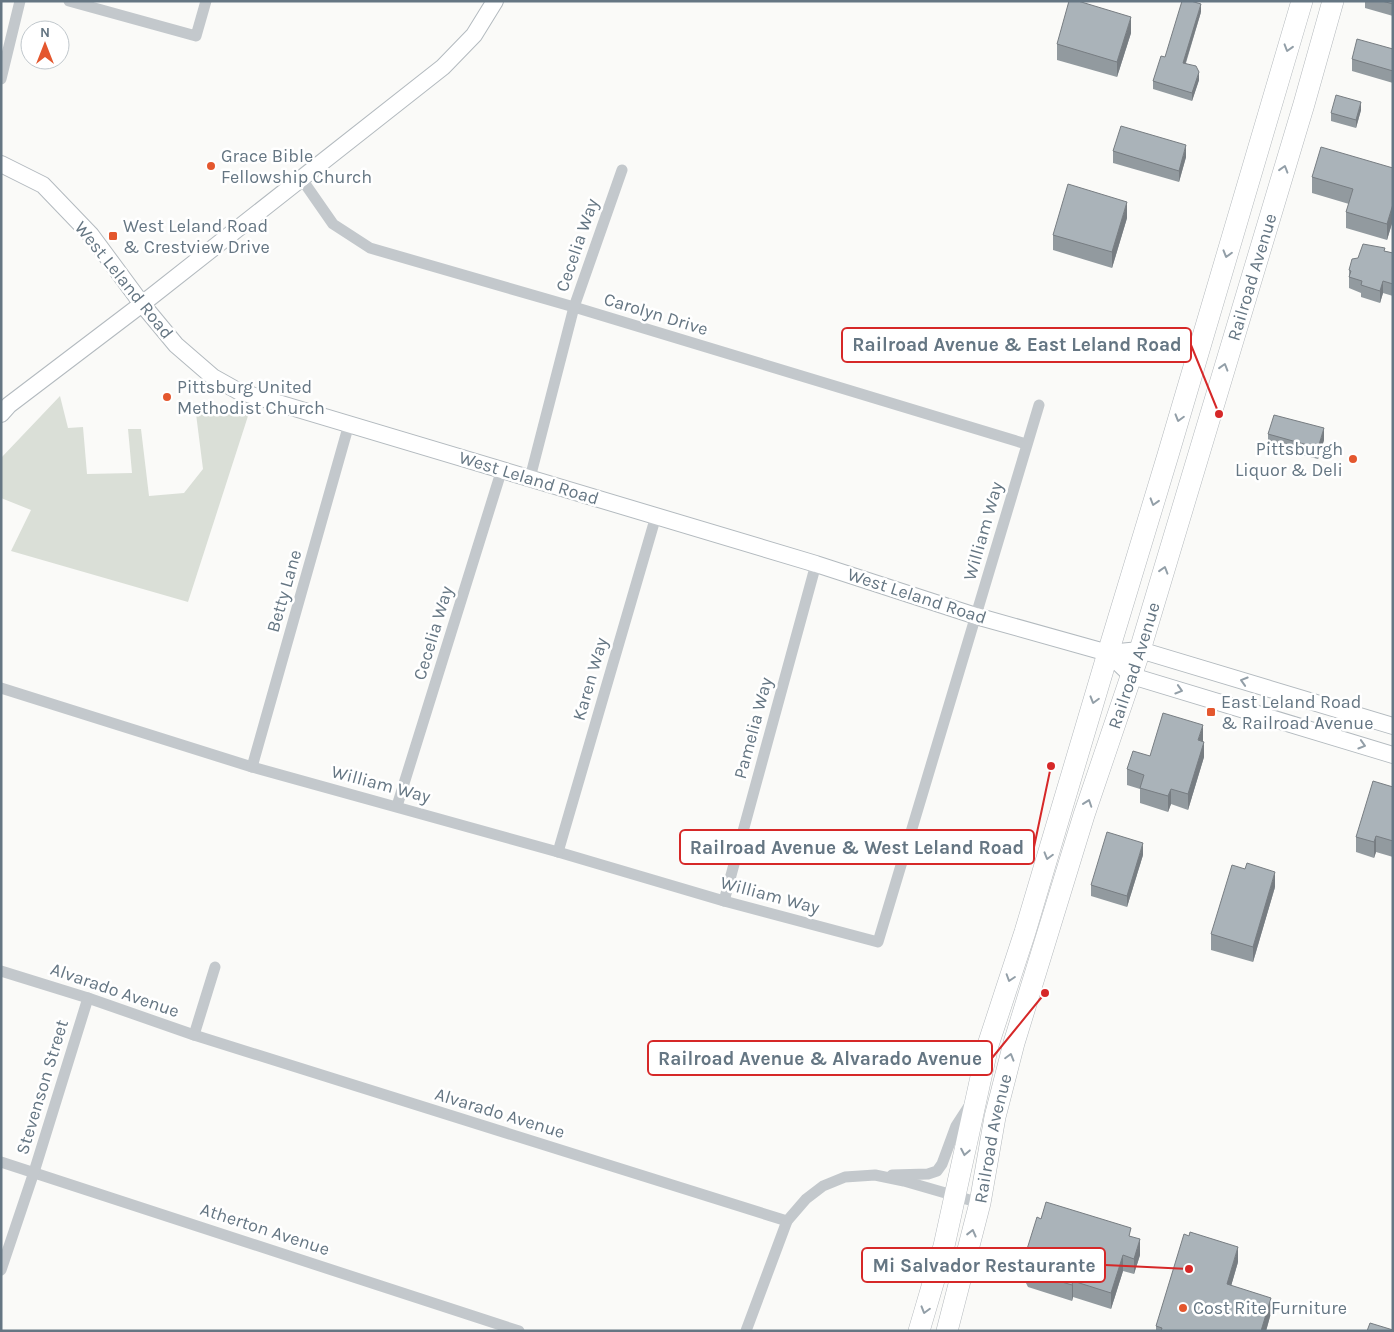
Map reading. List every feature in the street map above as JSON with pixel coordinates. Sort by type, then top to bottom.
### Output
[{"type":"highway","name":"Railroad Avenue","points":[[947,1331],[980,1203],[995,1117],[1014,1043],[1084,815],[1140,650],[1304,104],[1333,1]]},
{"type":"highway","name":"Railroad Avenue","points":[[919,1331],[944,1246],[988,1045],[1026,932],[1301,4]]},
{"type":"highway","points":[[1301,4],[1310,28],[1304,104]]},
{"type":"main road","points":[[4,406],[142,304],[444,67],[474,35],[495,1]]},
{"type":"main road","name":"West Leland Road","points":[[1,164],[44,185],[91,235],[142,304],[176,345],[213,377],[238,391],[816,564],[976,616],[1108,653],[1140,650]]},
{"type":"main road","points":[[1140,650],[1393,726]]},
{"type":"main road","points":[[1108,653],[1132,676],[1393,755]]},
{"type":"street","points":[[1,79],[20,1]]},
{"type":"street","points":[[69,1],[196,36],[206,1]]},
{"type":"street","name":"Cecelia Way","points":[[530,478],[574,307],[622,170]]},
{"type":"street","name":"Carolyn Drive","points":[[301,178],[333,224],[370,248],[574,307],[1026,444]]},
{"type":"street","name":"William Way","points":[[1,688],[252,767],[397,806],[724,901],[878,942],[1039,405]]},
{"type":"street","name":"Betty Lane","points":[[252,767],[350,424]]},
{"type":"street","name":"Cecelia Way","points":[[397,806],[502,469]]},
{"type":"street","name":"Karen Way","points":[[558,852],[656,516]]},
{"type":"street","name":"Pamelia Way","points":[[724,901],[816,564]]},
{"type":"street","points":[[194,1035],[215,967]]},
{"type":"street","name":"Alvarado Avenue","points":[[1,971],[88,998],[194,1035],[788,1221]]},
{"type":"street","name":"Stevenson Street","points":[[1,1270],[34,1172],[88,998]]},
{"type":"street","points":[[746,1331],[788,1221],[806,1199],[823,1186],[845,1177],[928,1174],[937,1171],[942,1164],[956,1126],[977,1094]]},
{"type":"street","name":"Atherton Avenue","points":[[1,1162],[518,1331]]},
{"type":"street","points":[[875,1175],[980,1203]]},
{"type":"shaded area","points":[[60,396],[68,428],[83,427],[87,474],[132,473],[128,429],[141,429],[149,496],[184,493],[203,469],[195,406],[212,403],[248,416],[188,602],[11,551],[31,510],[1,498],[1,458]]},
{"type":"building","points":[[1069,1],[1078,1],[1131,17],[1117,62],[1057,44]]},
{"type":"building","points":[[1182,1],[1201,4],[1183,63],[1196,66],[1199,72],[1192,93],[1153,81],[1161,56],[1165,57]]},
{"type":"building","points":[[1382,1],[1393,1],[1393,4]]},
{"type":"building","points":[[1357,39],[1393,49],[1393,71],[1352,59]]},
{"type":"building","points":[[1336,95],[1361,102],[1356,120],[1331,113]]},
{"type":"building","points":[[1121,126],[1186,145],[1179,171],[1113,151]]},
{"type":"building","points":[[1321,147],[1393,168],[1393,204],[1387,224],[1346,212],[1353,189],[1312,177]]},
{"type":"building","points":[[1068,184],[1127,202],[1112,252],[1053,235]]},
{"type":"building","points":[[1363,244],[1385,248],[1384,251],[1393,253],[1393,284],[1383,281],[1380,291],[1361,285],[1362,281],[1349,277],[1352,259],[1358,258]]},
{"type":"building","points":[[1274,415],[1324,428],[1318,448],[1268,434]]},
{"type":"building","points":[[1163,713],[1203,725],[1198,740],[1204,742],[1188,794],[1171,789],[1168,796],[1140,788],[1144,775],[1127,769],[1133,751],[1150,756]]},
{"type":"building","points":[[1373,781],[1393,787],[1393,841],[1376,836],[1374,842],[1356,837]]},
{"type":"building","points":[[1107,832],[1143,843],[1127,896],[1091,885]]},
{"type":"building","points":[[1247,863],[1275,872],[1253,947],[1211,934],[1232,865],[1245,869]]},
{"type":"building","points":[[1046,1202],[1131,1228],[1129,1236],[1140,1239],[1134,1259],[1123,1255],[1111,1293],[1073,1281],[1072,1285],[1028,1272],[1023,1262],[1037,1217],[1041,1219]]},
{"type":"building","points":[[1190,1232],[1238,1247],[1227,1284],[1271,1298],[1261,1331],[1161,1331],[1162,1328],[1156,1326],[1184,1234],[1189,1236]]},
{"type":"building","points":[[1370,1323],[1393,1330],[1393,1331],[1367,1331]]},
{"type":"place","name":"Grace Bible Fellowship Church","points":[[211,166]]},
{"type":"place","name":"West Leland Road & Crestview Drive","points":[[113,236]]},
{"type":"place","name":"Pittsburg United Methodist Church","points":[[167,397]]},
{"type":"place","name":"Railroad Avenue & East Leland Road","points":[[1219,414]]},
{"type":"place","name":"Pittsburgh Liquor & Deli","points":[[1353,459]]},
{"type":"place","name":"East Leland Road & Railroad Avenue","points":[[1211,712]]},
{"type":"place","name":"Railroad Avenue & West Leland Road","points":[[1051,766]]},
{"type":"place","name":"Railroad Avenue & Alvarado Avenue","points":[[1045,993]]},
{"type":"place","name":"Mi Salvador Restaurante","points":[[1189,1269]]},
{"type":"place","name":"Cost Rite Furniture","points":[[1183,1308]]}]
